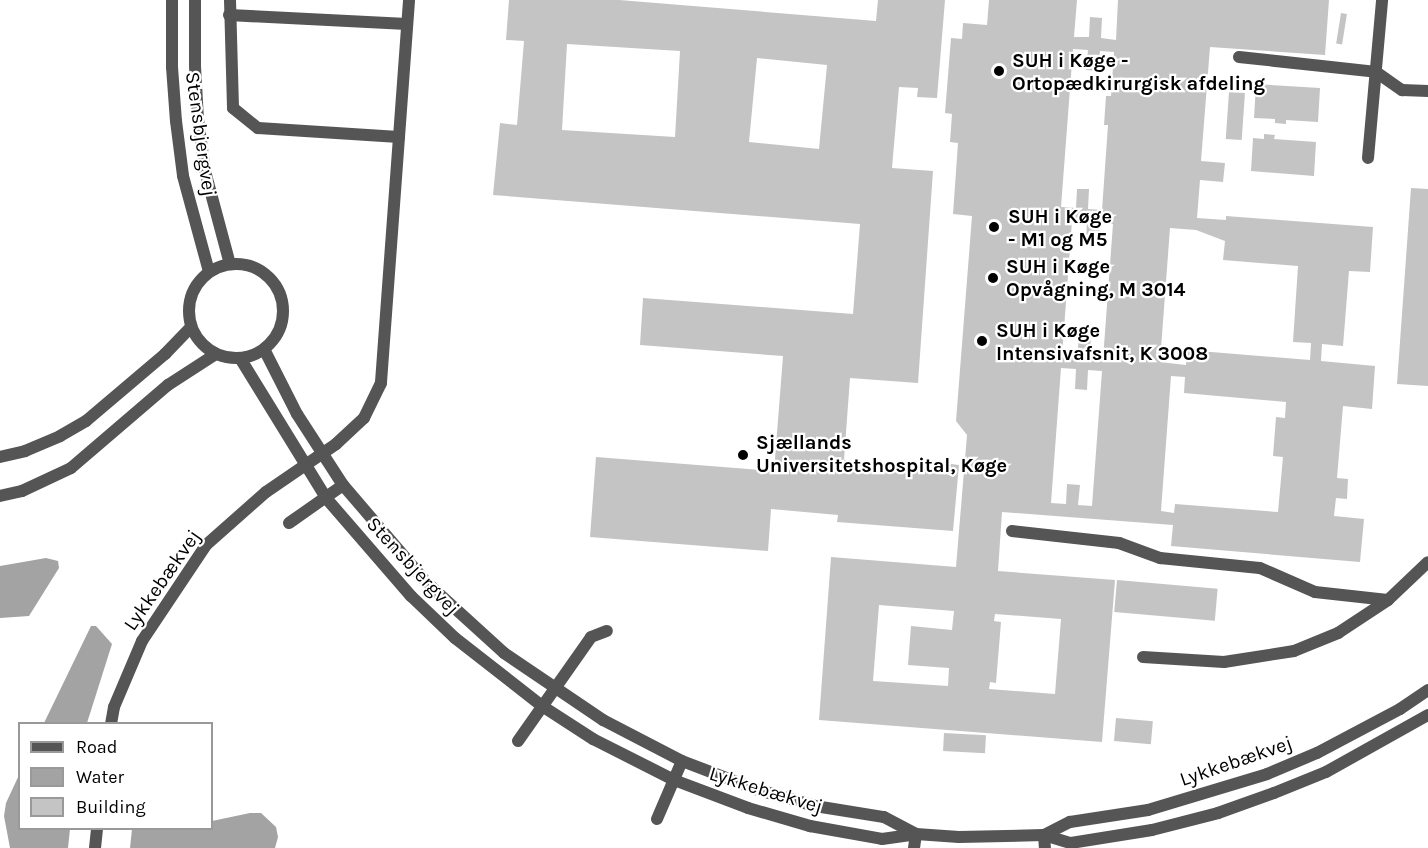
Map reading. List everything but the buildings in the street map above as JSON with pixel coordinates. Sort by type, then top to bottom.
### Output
[{"type":"street","name":"Stensbjergvej","points":[[172,0],[172,67],[183,176],[209,272]]},
{"type":"street","name":"Stensbjergvej","points":[[195,0],[195,66],[205,171],[230,264]]},
{"type":"street","points":[[230,0],[228,15],[232,108],[258,128],[399,137],[409,0]]},
{"type":"street","points":[[1368,158],[1382,0]]},
{"type":"street","points":[[228,15],[407,24]]},
{"type":"street","points":[[1239,57],[1376,72],[1402,90],[1428,92]]},
{"type":"street","name":"Lykkebækvej","points":[[111,722],[114,707],[142,641],[206,545],[266,492],[322,454],[364,417],[381,384],[399,137]]},
{"type":"street","points":[[230,264],[247,264],[260,269],[278,288],[283,301],[281,328],[264,349],[240,358],[216,354],[197,338],[191,327],[189,302],[200,280],[209,272],[230,264]]},
{"type":"street","points":[[0,457],[25,451],[86,421],[157,362],[191,327]]},
{"type":"street","name":"Stensbjergvej","points":[[264,349],[279,382],[343,485],[426,582],[504,652],[621,730]]},
{"type":"street","points":[[0,496],[22,491],[71,468],[168,385],[216,354]]},
{"type":"street","name":"Stensbjergvej","points":[[240,358],[326,498],[411,596],[491,669],[542,706],[611,748]]},
{"type":"street","points":[[289,523],[343,485]]},
{"type":"street","points":[[1012,531],[1119,543],[1160,558],[1260,568],[1315,592],[1388,600]]},
{"type":"street","points":[[1143,657],[1224,662],[1293,651],[1338,633],[1388,600],[1428,562]]},
{"type":"street","points":[[518,741],[591,637],[607,632]]},
{"type":"street","name":"Lykkebækvej","points":[[1045,842],[1070,822],[1148,810],[1212,793],[1267,774],[1317,753],[1400,709],[1428,690]]},
{"type":"street","name":"Lykkebækvej","points":[[611,748],[674,780],[748,808],[810,826],[882,839],[916,834],[1071,843],[1152,830],[1218,813],[1326,772],[1428,715]]},
{"type":"street","name":"Lykkebækvej","points":[[621,730],[682,761],[755,789],[815,806],[884,817],[916,834]]},
{"type":"street","points":[[657,819],[682,761]]},
{"type":"street","points":[[95,848],[97,830]]},
{"type":"street","points":[[914,848],[916,834]]},
{"type":"water","points":[[46,558],[58,561],[59,568],[29,616],[0,618],[0,566]]},
{"type":"water","points":[[91,626],[96,626],[112,644],[87,722],[44,722]]},
{"type":"water","points":[[18,777],[18,830],[70,830],[68,848],[10,848],[4,816],[6,803]]},
{"type":"water","points":[[261,813],[276,827],[278,837],[275,848],[130,848],[132,830],[213,830],[213,821]]},
{"type":"place","name":"SUH i Køge - Ortopædkirurgisk afdeling","points":[[999,71]]},
{"type":"place","name":"SUH i Køge - M1 og M5","points":[[994,227]]},
{"type":"place","name":"SUH i Køge Opvågning, M 3014","points":[[993,278]]},
{"type":"place","name":"SUH i Køge Intensivafsnit, K 3008","points":[[982,341]]},
{"type":"place","name":"Sjællands Universitetshospital, Køge","points":[[743,455]]}]
